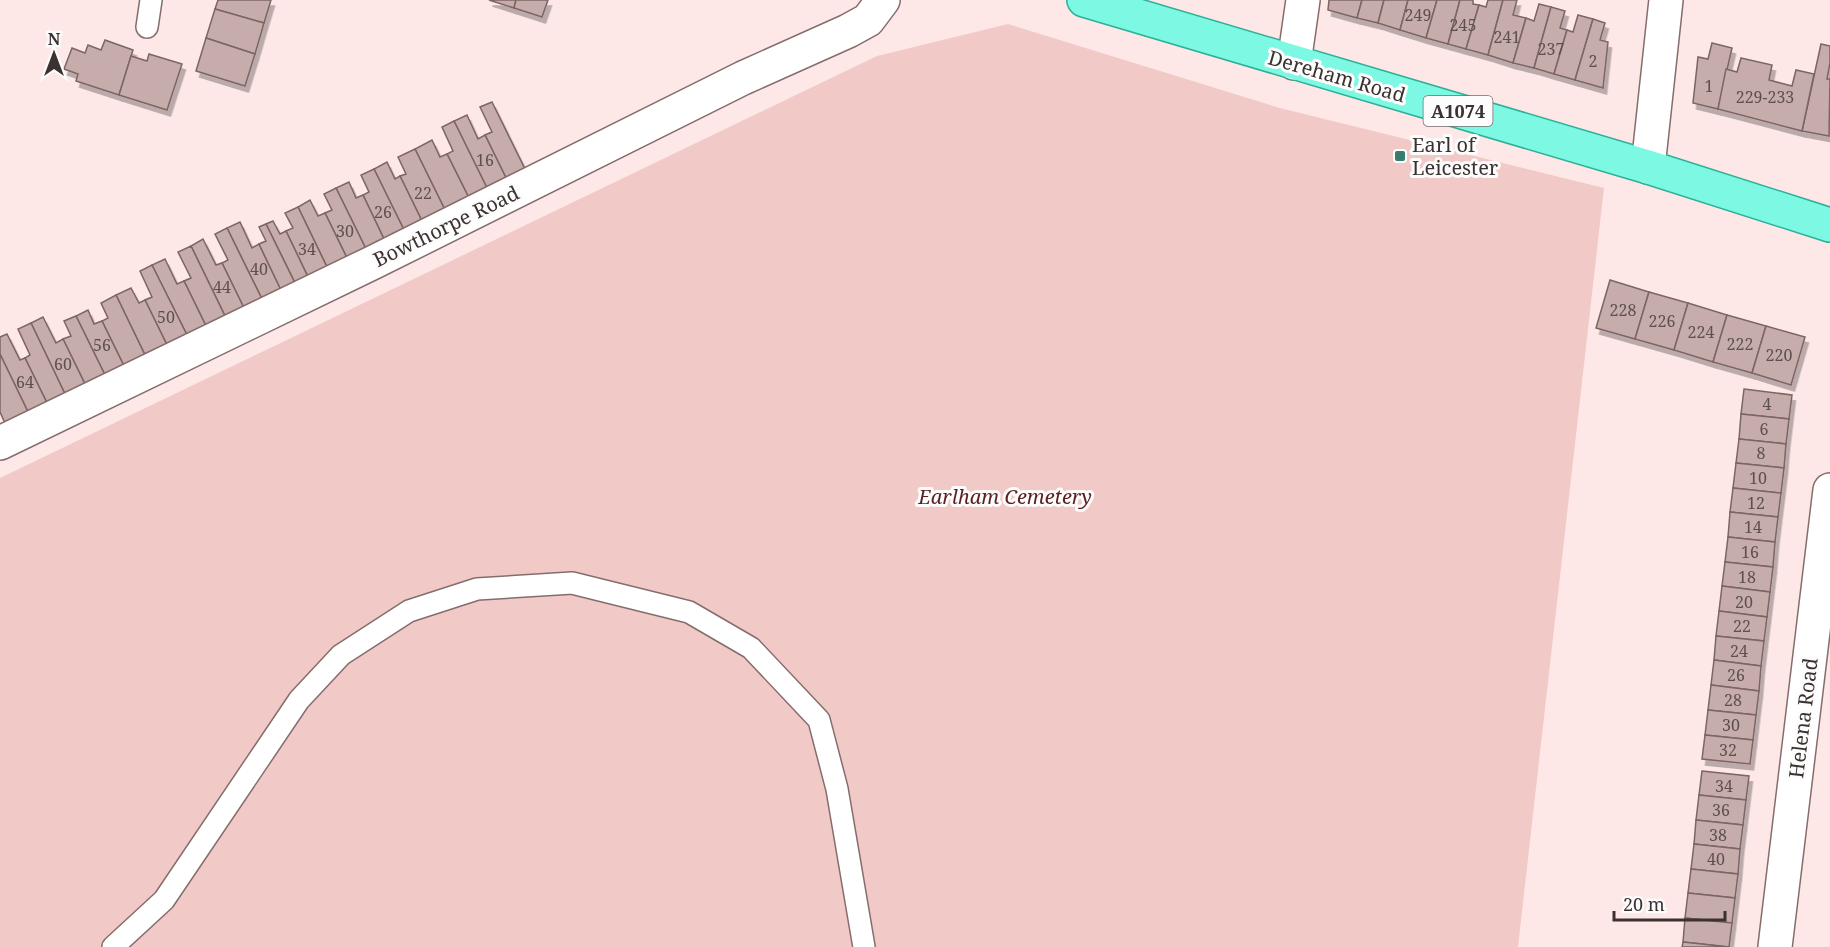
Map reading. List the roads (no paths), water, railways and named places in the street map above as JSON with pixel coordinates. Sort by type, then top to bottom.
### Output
[{"type":"main road","name":"Dereham Road","points":[[1084,0],[1648,167],[1830,225]]},
{"type":"street","name":"Bowthorpe Road","points":[[0,443],[374,262],[743,78],[848,31],[868,20],[883,0]]},
{"type":"street","points":[[1294,63],[1304,0]]},
{"type":"street","points":[[1648,167],[1666,0]]},
{"type":"street","name":"Helena Road","points":[[1775,947],[1830,490]]},
{"type":"lane","points":[[147,27],[151,0]]},
{"type":"lane","points":[[113,947],[164,900],[299,700],[341,655],[409,611],[477,589],[572,583],[689,612],[751,648],[819,720],[837,789],[864,947]]},
{"type":"place","name":"Earl of Leicester","points":[[1400,156]]},
{"type":"park label","name":"Earlham Cemetery","points":[[1005,496]]}]
